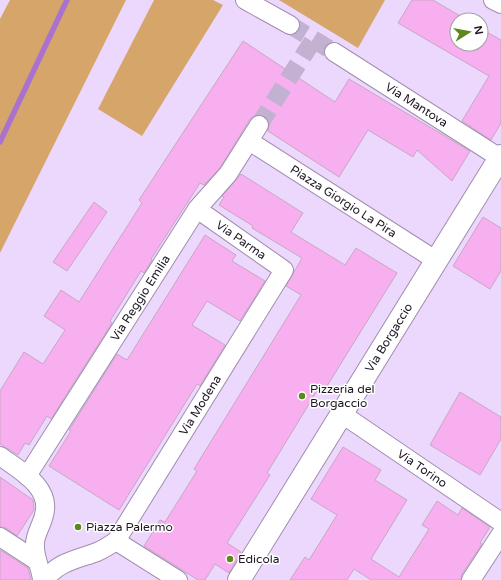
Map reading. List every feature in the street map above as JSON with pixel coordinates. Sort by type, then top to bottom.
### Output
[{"type":"main road","name":"Via Borgaccio","points":[[239,580],[500,157]]},
{"type":"street","points":[[245,0],[290,25]]},
{"type":"street","points":[[493,0],[501,4]]},
{"type":"street","name":"Via Mantova","points":[[334,52],[500,157]]},
{"type":"street","name":"Via Reggio Emilia","points":[[27,476],[197,209],[225,177],[259,126]]},
{"type":"street","name":"Piazza Giorgio La Pira","points":[[249,141],[437,261]]},
{"type":"street","name":"Via Parma","points":[[197,209],[284,270]]},
{"type":"street","name":"Via Modena","points":[[116,541],[284,270]]},
{"type":"street","name":"Via Torino","points":[[342,414],[501,522]]},
{"type":"street","points":[[0,456],[27,476],[43,494],[46,503],[45,514],[34,545],[37,561],[44,580],[51,572],[61,566],[98,551],[116,541],[178,580]]},
{"type":"street","points":[[471,580],[501,534]]},
{"type":"street","points":[[0,537],[37,561]]},
{"type":"shaded area","points":[[10,0],[126,0],[0,253],[0,19]]},
{"type":"shaded area","points":[[154,0],[213,0],[223,5],[142,136],[98,109]]},
{"type":"shaded area","points":[[279,0],[385,0],[358,48]]},
{"type":"building","points":[[412,0],[433,0],[453,12],[449,12],[449,52],[489,52],[489,33],[501,40],[501,123],[491,140],[462,121],[489,76],[398,23]]},
{"type":"building","points":[[243,41],[335,102],[349,79],[470,151],[452,181],[417,150],[413,157],[368,130],[339,177],[268,131],[268,120],[265,116],[254,116],[250,119],[220,168],[204,185],[200,183],[151,259],[152,260],[144,273],[141,271],[110,321],[112,323],[51,419],[47,416],[29,445],[25,443],[18,455],[0,444],[0,391],[24,352],[43,364],[65,330],[44,316],[61,290],[79,302],[142,203],[139,200]]},
{"type":"building","points":[[241,174],[303,213],[291,232],[345,265],[356,248],[397,273],[322,394],[317,391],[267,473],[270,475],[227,543],[241,552],[229,573],[215,564],[205,580],[198,580],[144,546],[160,520],[165,522],[197,471],[194,469],[301,295],[286,286],[302,258],[252,228],[253,226],[219,205],[224,197],[222,196]]},
{"type":"building","points":[[94,202],[107,212],[67,271],[53,262]]},
{"type":"building","points":[[483,217],[501,228],[501,271],[490,289],[453,266]]},
{"type":"building","points":[[205,235],[236,255],[232,261],[265,281],[240,321],[207,301],[192,325],[225,345],[200,386],[197,384],[119,510],[49,466],[71,431],[69,430],[117,354],[127,360]]},
{"type":"building","points":[[460,392],[501,417],[501,439],[480,475],[430,445]]},
{"type":"building","points":[[343,447],[381,470],[375,480],[407,500],[371,559],[399,577],[429,529],[422,525],[437,501],[458,515],[462,508],[490,527],[480,543],[482,544],[462,574],[461,580],[371,580],[354,569],[347,580],[290,580],[305,557],[309,560],[337,515],[311,499]]},
{"type":"building","points":[[0,477],[33,500],[34,510],[17,536],[6,528],[0,527]]},
{"type":"building","points":[[0,550],[28,568],[31,580],[0,580]]},
{"type":"waterway","points":[[0,142],[67,0]]},
{"type":"tunnel","points":[[290,25],[334,52]]},
{"type":"tunnel","points":[[259,125],[314,39]]},
{"type":"place","name":"Pizzeria del Borgaccio","points":[[302,396]]},
{"type":"place","name":"Piazza Palermo","points":[[78,527]]},
{"type":"place","name":"Edicola","points":[[230,559]]}]
